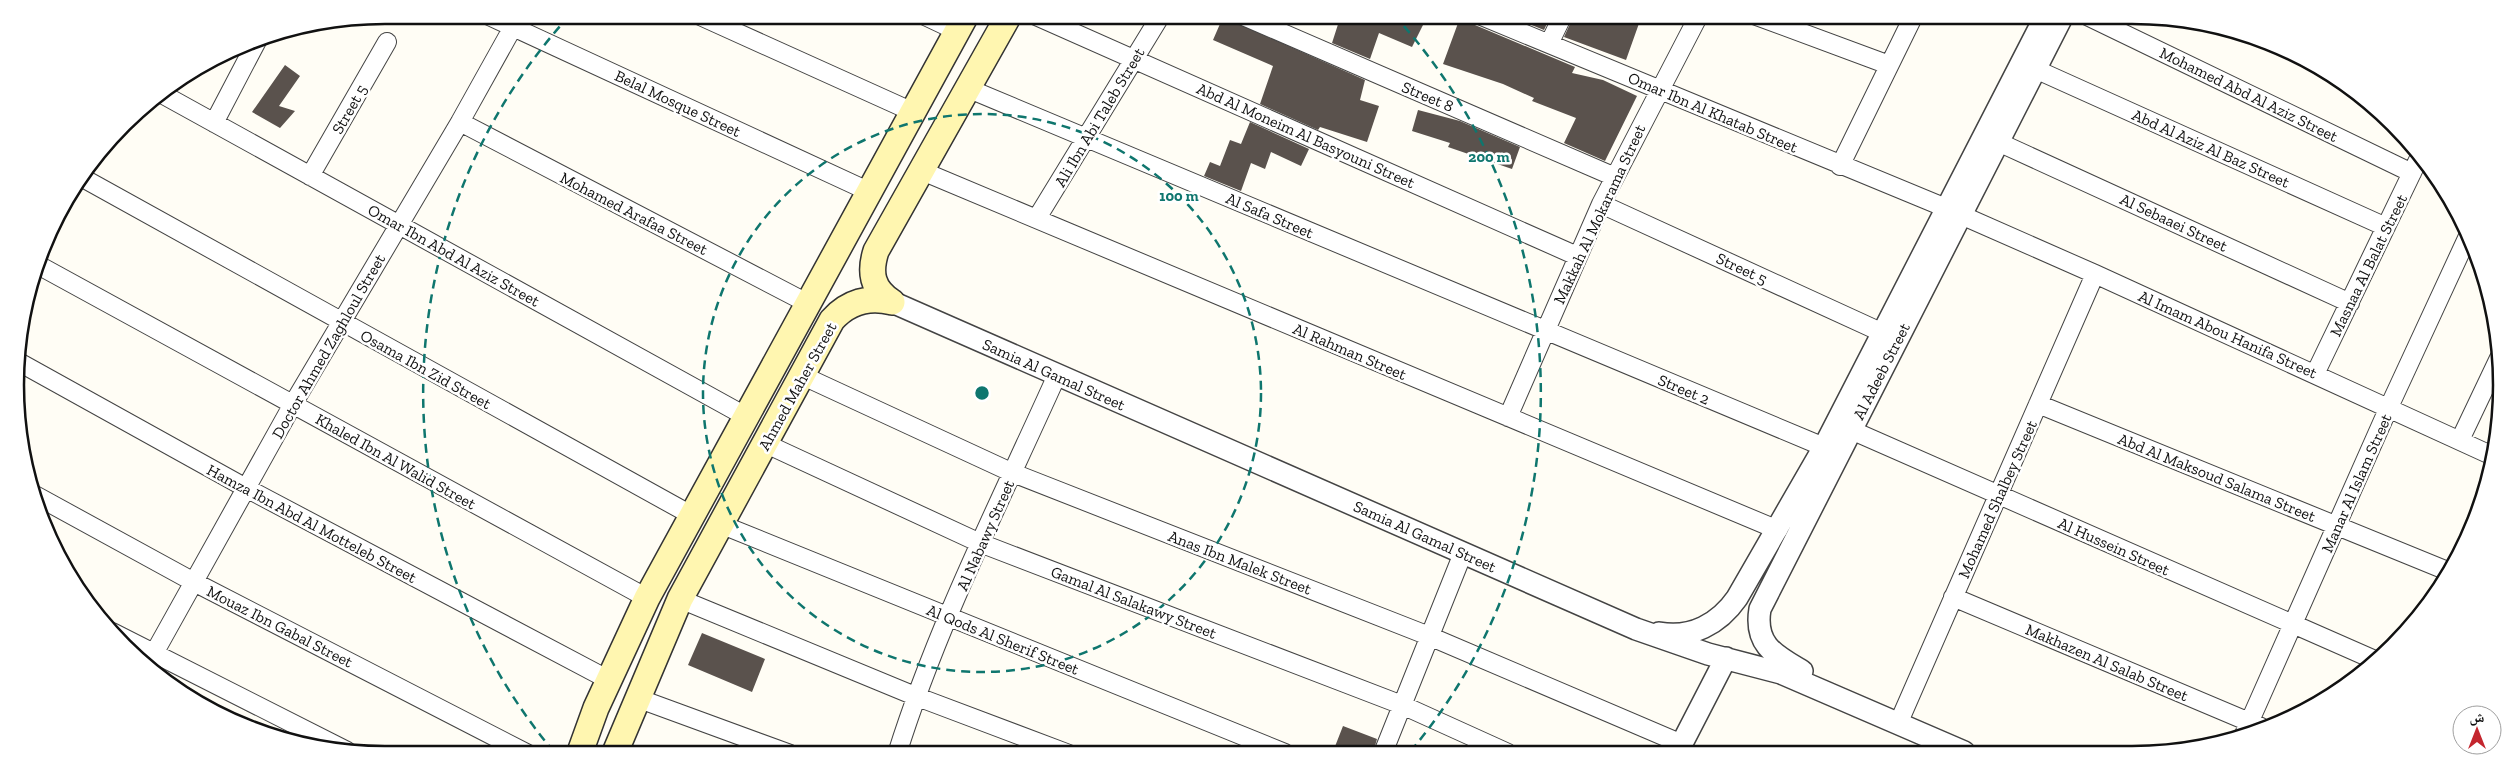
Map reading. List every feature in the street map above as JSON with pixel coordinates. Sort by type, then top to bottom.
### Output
[{"type":"main road","name":"Ahmed Maher Street","points":[[583,746],[609,680],[647,598],[961,24]]},
{"type":"main road","points":[[892,302],[877,289],[873,280],[871,271],[876,251],[1003,24]]},
{"type":"main road","points":[[846,235],[876,251]]},
{"type":"main road","name":"Ahmed Maher Street","points":[[618,746],[680,599],[832,320],[839,312],[852,304],[866,300],[892,302]]},
{"type":"street","name":"Belal Mosque Street","points":[[506,24],[870,192]]},
{"type":"street","points":[[718,24],[913,112]]},
{"type":"street","name":"Abd Al Moneim Al Basyouni Street","points":[[1055,24],[1577,256]]},
{"type":"street","name":"Ali Ibn Abi Taleb Street","points":[[1037,218],[1155,24]]},
{"type":"street","name":"Street 8","points":[[1262,24],[1615,177]]},
{"type":"street","name":"Omar Ibn Al Khatab Street","points":[[1501,24],[1954,212]]},
{"type":"street","points":[[1550,44],[1559,24]]},
{"type":"street","name":"Makkah Al Mokarama Street","points":[[1508,418],[1577,256],[1659,89],[1694,24]]},
{"type":"street","points":[[1778,24],[1889,65]]},
{"type":"street","points":[[1840,166],[1910,24]]},
{"type":"street","name":"Al Adeeb Street","points":[[1843,700],[1826,685],[1774,654],[1762,638],[1758,618],[1760,608],[1851,430],[2042,24]]},
{"type":"street","name":"Al Adeeb Street","points":[[1636,629],[1664,634],[1687,633],[1699,630],[1720,618],[1737,598],[1778,530],[1824,447],[1882,333],[1998,142],[2058,24]]},
{"type":"street","name":"Mohamed Abd Al Aziz Street","points":[[2104,24],[2412,172]]},
{"type":"street","name":"Doctor Ahmed Zaghloul Street","points":[[150,660],[192,581],[293,404],[460,122],[513,27]]},
{"type":"street","name":"Street 5","points":[[310,176],[387,42]]},
{"type":"street","points":[[214,123],[253,49]]},
{"type":"street","name":"Abd Al Aziz Al Baz Street","points":[[2035,69],[2386,227]]},
{"type":"street","name":"Al Safa Street","points":[[967,88],[1545,331]]},
{"type":"street","name":"Omar Ibn Abd Al Aziz Street","points":[[167,97],[747,417]]},
{"type":"street","name":"Mohamed Arafaa Street","points":[[460,122],[809,304]]},
{"type":"street","name":"Al Sebaaei Street","points":[[1998,142],[2350,303]]},
{"type":"street","name":"Masnaa Al Balat Street","points":[[2315,374],[2417,162]]},
{"type":"street","name":"Al Rahman Street","points":[[922,171],[1778,530]]},
{"type":"street","name":"Osama Ibn Zid Street","points":[[87,181],[693,516]]},
{"type":"street","name":"Street 5","points":[[1602,204],[1882,333]]},
{"type":"street","name":"Al Imam Abou Hanifa Street","points":[[1954,212],[2095,274],[2486,453]]},
{"type":"street","name":"Manar Al Islam Street","points":[[2252,726],[2292,625],[2465,244]]},
{"type":"street","name":"Khaled Ibn Al Walid Street","points":[[43,268],[647,598]]},
{"type":"street","name":"Mohamed Shalbey Street","points":[[1898,724],[2095,274]]},
{"type":"street","name":"Samia Al Gamal Street","points":[[892,302],[1636,629],[1682,646],[1782,673],[1950,746]]},
{"type":"street","name":"Street 2","points":[[1545,331],[1824,447]]},
{"type":"street","name":"Hamza Ibn Abd Al Motteleb Street","points":[[25,365],[246,488],[609,680]]},
{"type":"street","points":[[2460,440],[2492,372]]},
{"type":"street","name":"Anas Ibn Malek Street","points":[[801,375],[1013,473],[1430,636],[1676,746]]},
{"type":"street","name":"Al Nabawy Street","points":[[900,746],[915,696],[980,543],[1057,375]]},
{"type":"street","name":"Abd Al Maksoud Salama Street","points":[[2038,404],[2443,569]]},
{"type":"street","name":"Al Hussein Street","points":[[1851,430],[2368,658]]},
{"type":"street","name":"Gamal Al Salakawy Street","points":[[764,444],[980,543],[1402,705],[1493,746]]},
{"type":"street","name":"Mouaz Ibn Gabal Street","points":[[42,499],[192,581],[513,746]]},
{"type":"street","name":"Al Qods Al Sherif Street","points":[[720,524],[1268,746]]},
{"type":"street","points":[[1386,746],[1463,553]]},
{"type":"street","name":"Makhazen Al Salab Street","points":[[1953,597],[2250,726]]},
{"type":"street","points":[[680,599],[915,696],[1049,746]]},
{"type":"street","points":[[1681,746],[1726,658]]},
{"type":"street","points":[[151,661],[325,741]]},
{"type":"street","points":[[638,698],[768,746]]},
{"type":"building","points":[[1220,24],[1239,24],[1365,80],[1360,100],[1379,106],[1367,142],[1320,127],[1318,130],[1260,104],[1273,66],[1213,40]]},
{"type":"building","points":[[1338,24],[1424,24],[1412,47],[1379,33],[1370,59],[1332,43]]},
{"type":"building","points":[[1458,24],[1474,24],[1575,67],[1572,73],[1603,80],[1637,96],[1605,161],[1564,143],[1576,118],[1532,101],[1534,98],[1503,84],[1443,64]]},
{"type":"building","points":[[1529,24],[1547,24],[1544,30]]},
{"type":"building","points":[[1570,24],[1639,24],[1626,60],[1564,37]]},
{"type":"building","points":[[285,65],[300,76],[279,106],[295,111],[280,128],[252,112]]},
{"type":"building","points":[[1418,110],[1460,121],[1520,147],[1512,169],[1448,147],[1450,143],[1412,131]]},
{"type":"building","points":[[1250,122],[1309,149],[1301,166],[1271,152],[1265,169],[1251,163],[1241,191],[1204,176],[1210,162],[1220,166],[1230,140],[1241,144]]},
{"type":"building","points":[[702,633],[765,659],[752,692],[688,665]]},
{"type":"building","points":[[1343,726],[1377,739],[1375,746],[1335,746]]}]
